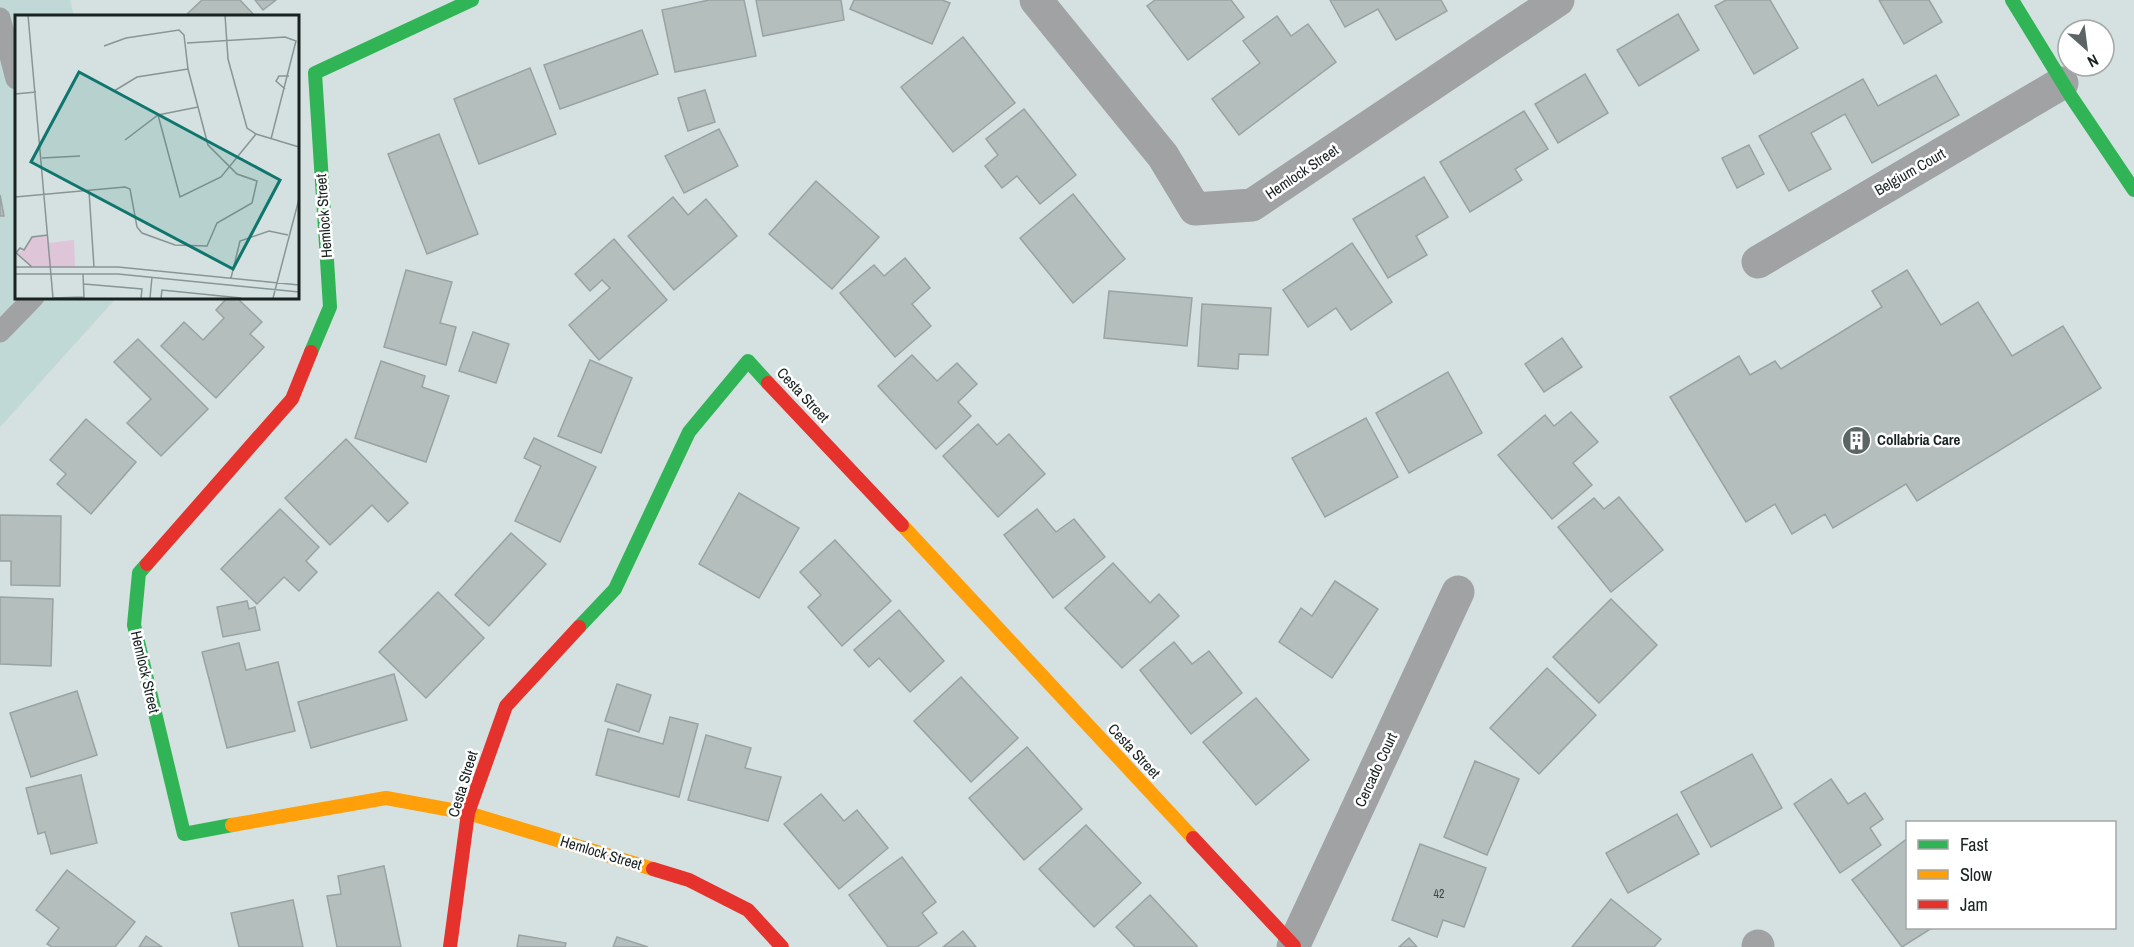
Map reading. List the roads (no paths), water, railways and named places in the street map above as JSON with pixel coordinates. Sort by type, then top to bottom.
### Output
[{"type":"street","name":"Hemlock Street","points":[[472,0],[315,74],[330,307],[292,399],[139,573],[134,625],[184,834],[386,798],[468,813],[689,880],[748,910],[782,947]]},
{"type":"street","name":"Hemlock Street","points":[[1036,0],[1163,156],[1195,208],[1252,206],[1539,5]]},
{"type":"street","points":[[2012,0],[2062,83],[2134,190]]},
{"type":"street","name":"Belgium Court","points":[[1758,262],[2062,83]]},
{"type":"street","name":"Cesta Street","points":[[450,947],[468,813],[506,706],[615,589],[689,432],[748,361],[1293,946]]},
{"type":"street","name":"Cercado Court","points":[[1293,946],[1458,592]]},
{"type":"lane","points":[[0,18],[15,75]]},
{"type":"lane","points":[[0,332],[33,298]]},
{"type":"place","name":"Collabria Care","points":[[1856,440]]}]
